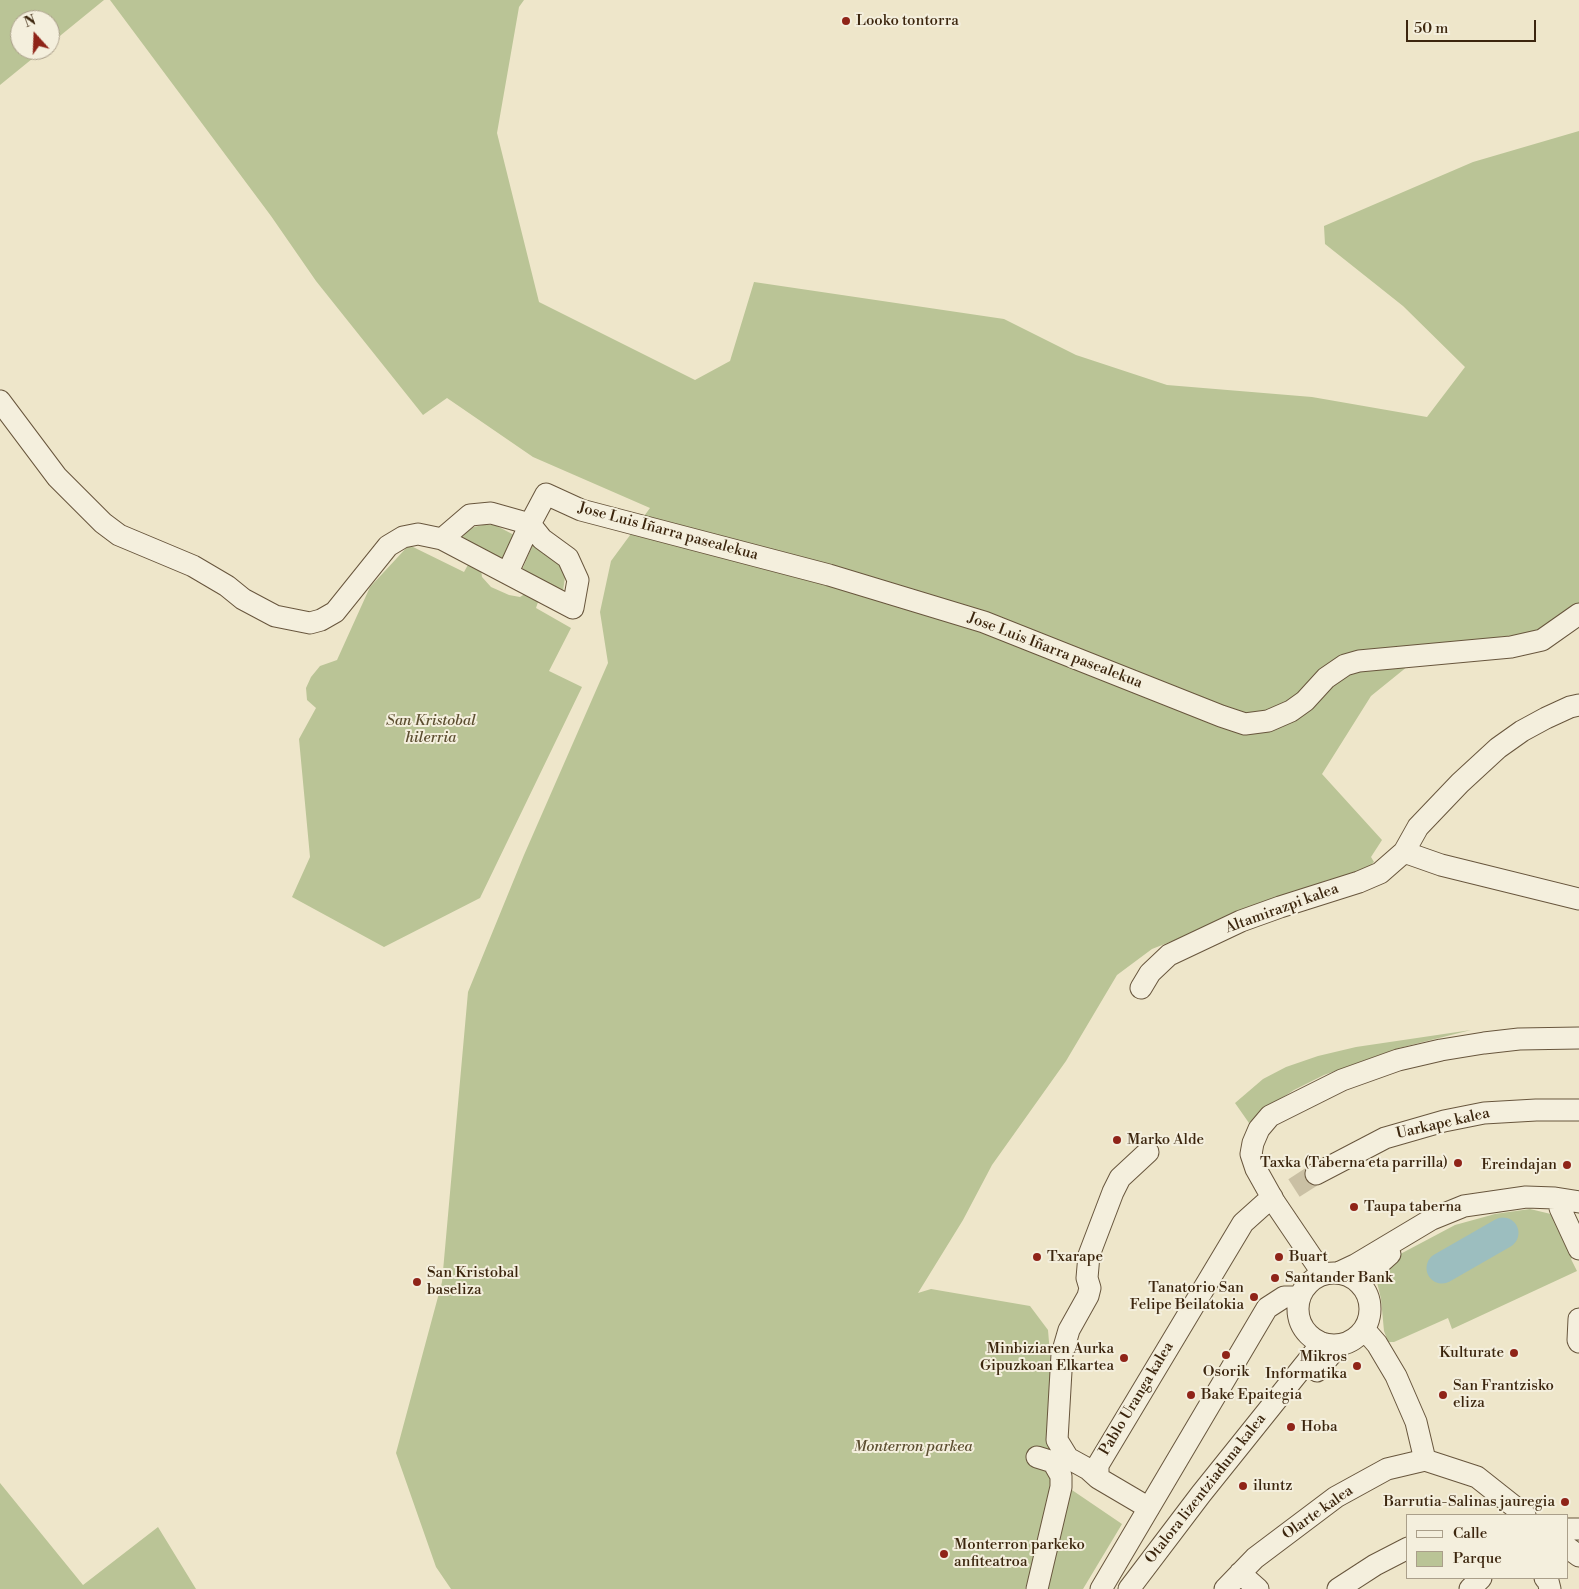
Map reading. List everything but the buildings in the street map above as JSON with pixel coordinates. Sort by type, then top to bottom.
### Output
[{"type":"street","points":[[0,401],[57,477],[102,523],[119,536],[193,566],[227,586],[243,599],[275,616],[310,623],[321,620],[334,612],[388,546],[403,537],[418,534],[442,538],[573,608],[578,580],[568,558],[542,539],[530,524],[491,513],[470,514],[442,538]]},
{"type":"street","name":"Jose Luis Iñarra pasealekua","points":[[530,524],[546,494],[581,510],[829,575],[984,622],[1245,724],[1268,721],[1291,711],[1305,700],[1326,678],[1345,665],[1359,661],[1510,647],[1542,640],[1579,614]]},
{"type":"street","points":[[508,572],[530,524]]},
{"type":"street","points":[[1579,705],[1546,718],[1522,731],[1498,748],[1460,783],[1418,827],[1404,852],[1441,865],[1579,899]]},
{"type":"street","name":"Altamirazpi kalea","points":[[1141,988],[1150,973],[1169,955],[1241,921],[1359,882],[1380,873],[1404,852]]},
{"type":"street","points":[[1524,1514],[1477,1477],[1425,1460],[1416,1422],[1394,1372],[1371,1336],[1370,1305],[1365,1290],[1350,1276],[1330,1273],[1272,1197],[1256,1169],[1251,1154],[1259,1129],[1270,1116],[1342,1080],[1398,1060],[1484,1043],[1519,1039],[1579,1038]]},
{"type":"street","name":"Uarkape kalea","points":[[1316,1174],[1385,1138],[1444,1121],[1484,1113],[1579,1110]]},
{"type":"street","points":[[1148,1152],[1120,1178],[1089,1255],[1087,1278],[1090,1288],[1088,1296],[1069,1330],[1062,1354],[1057,1440],[1068,1458],[1149,1508]]},
{"type":"street","name":"Pablo Uranga kalea","points":[[1098,1478],[1098,1464],[1243,1223],[1272,1197]]},
{"type":"street","points":[[1371,1336],[1330,1344],[1312,1338],[1304,1330],[1297,1308],[1300,1297],[1308,1283],[1355,1265],[1432,1219],[1464,1206],[1526,1197],[1555,1198],[1573,1207]]},
{"type":"street","points":[[1360,1284],[1392,1252],[1439,1226],[1468,1214],[1505,1206],[1573,1207]]},
{"type":"street","points":[[1573,1207],[1579,1249]]},
{"type":"street","points":[[1101,1589],[1266,1308],[1284,1297],[1300,1297]]},
{"type":"street","points":[[1579,1319],[1579,1342]]},
{"type":"street","name":"Otalora lizentziaduna kalea","points":[[1129,1589],[1201,1494],[1330,1344]]},
{"type":"street","name":"Otalora lizentziaduna kalea","points":[[1145,1589],[1330,1344]]},
{"type":"street","points":[[1037,1457],[1053,1462],[1062,1476],[1037,1589]]},
{"type":"street","name":"Olarte kalea","points":[[1225,1589],[1255,1558],[1336,1496],[1387,1470],[1425,1460]]},
{"type":"street","points":[[1338,1589],[1375,1565],[1406,1549]]},
{"type":"street","points":[[1240,1573],[1258,1589]]},
{"type":"street","points":[[1470,1589],[1480,1579]]},
{"type":"green space","points":[[0,0],[104,0],[60,36],[60,10],[10,10],[10,60],[31,60],[0,85]]},
{"type":"green space","name":"Monterron parkea","points":[[110,0],[524,0],[519,7],[497,133],[539,302],[695,380],[730,361],[754,282],[1004,319],[1076,355],[1167,385],[1312,397],[1427,417],[1465,367],[1403,306],[1325,244],[1324,226],[1473,162],[1579,131],[1579,605],[1540,632],[1434,645],[1371,696],[1322,774],[1382,840],[1371,857],[1374,862],[1365,871],[1328,880],[1152,949],[1117,975],[1066,1061],[992,1165],[963,1220],[918,1293],[931,1289],[1030,1306],[1048,1330],[1061,1486],[1025,1589],[451,1589],[436,1567],[396,1453],[442,1282],[468,992],[524,855],[608,663],[600,612],[611,561],[650,508],[533,457],[447,398],[423,415],[316,281],[271,216]]},
{"type":"green space","points":[[495,525],[516,536],[503,562],[462,538],[466,532],[474,527]]},
{"type":"green space","points":[[533,544],[561,565],[565,577],[563,591],[522,570]]},
{"type":"green space","name":"San Kristobal hilerria","points":[[409,545],[464,572],[469,563],[481,569],[482,577],[491,587],[509,595],[520,597],[528,592],[539,599],[536,608],[571,628],[549,671],[582,687],[480,898],[384,947],[292,897],[310,857],[299,739],[316,708],[307,700],[306,688],[311,677],[320,666],[337,660],[370,587]]},
{"type":"green space","points":[[1471,1030],[1399,1048],[1324,1075],[1294,1090],[1263,1110],[1249,1123],[1235,1103],[1263,1079],[1286,1067],[1318,1056],[1356,1047]]},
{"type":"green space","points":[[1530,1209],[1555,1215],[1575,1255],[1571,1259],[1577,1271],[1452,1329],[1448,1318],[1394,1342],[1388,1342],[1384,1331],[1381,1299],[1377,1282],[1379,1273],[1389,1260],[1455,1225],[1495,1214]]},
{"type":"green space","points":[[0,1483],[83,1585],[158,1527],[196,1589],[0,1589]]},
{"type":"green space","points":[[1069,1488],[1122,1524],[1083,1589],[1043,1589]]},
{"type":"waterway","points":[[1442,1268],[1503,1233]]},
{"type":"tunnel","points":[[1294,1188],[1316,1174]]},
{"type":"place","name":"Looko tontorra","points":[[846,21]]},
{"type":"place","name":"Marko Alde","points":[[1117,1140]]},
{"type":"place","name":"Taxka (Taberna eta parrilla)","points":[[1458,1163]]},
{"type":"place","name":"Ereindajan","points":[[1567,1165]]},
{"type":"place","name":"Taupa taberna","points":[[1354,1207]]},
{"type":"place","name":"Txarape","points":[[1037,1257]]},
{"type":"place","name":"Buart","points":[[1279,1257]]},
{"type":"place","name":"Santander Bank","points":[[1275,1278]]},
{"type":"place","name":"San Kristobal baseliza","points":[[417,1282]]},
{"type":"place","name":"Tanatorio San Felipe Beilatokia","points":[[1254,1297]]},
{"type":"place","name":"Kulturate","points":[[1514,1353]]},
{"type":"place","name":"Osorik","points":[[1226,1355]]},
{"type":"place","name":"Minbiziaren Aurka Gipuzkoan Elkartea","points":[[1124,1358]]},
{"type":"place","name":"Mikros Informatika","points":[[1357,1366]]},
{"type":"place","name":"Bake Epaitegia","points":[[1191,1395]]},
{"type":"place","name":"San Frantzisko eliza","points":[[1443,1395]]},
{"type":"place","name":"Hoba","points":[[1291,1427]]},
{"type":"place","name":"iluntz","points":[[1243,1486]]},
{"type":"place","name":"Barrutia-Salinas jauregia","points":[[1565,1502]]},
{"type":"place","name":"Monterron parkeko anfiteatroa","points":[[944,1554]]}]
